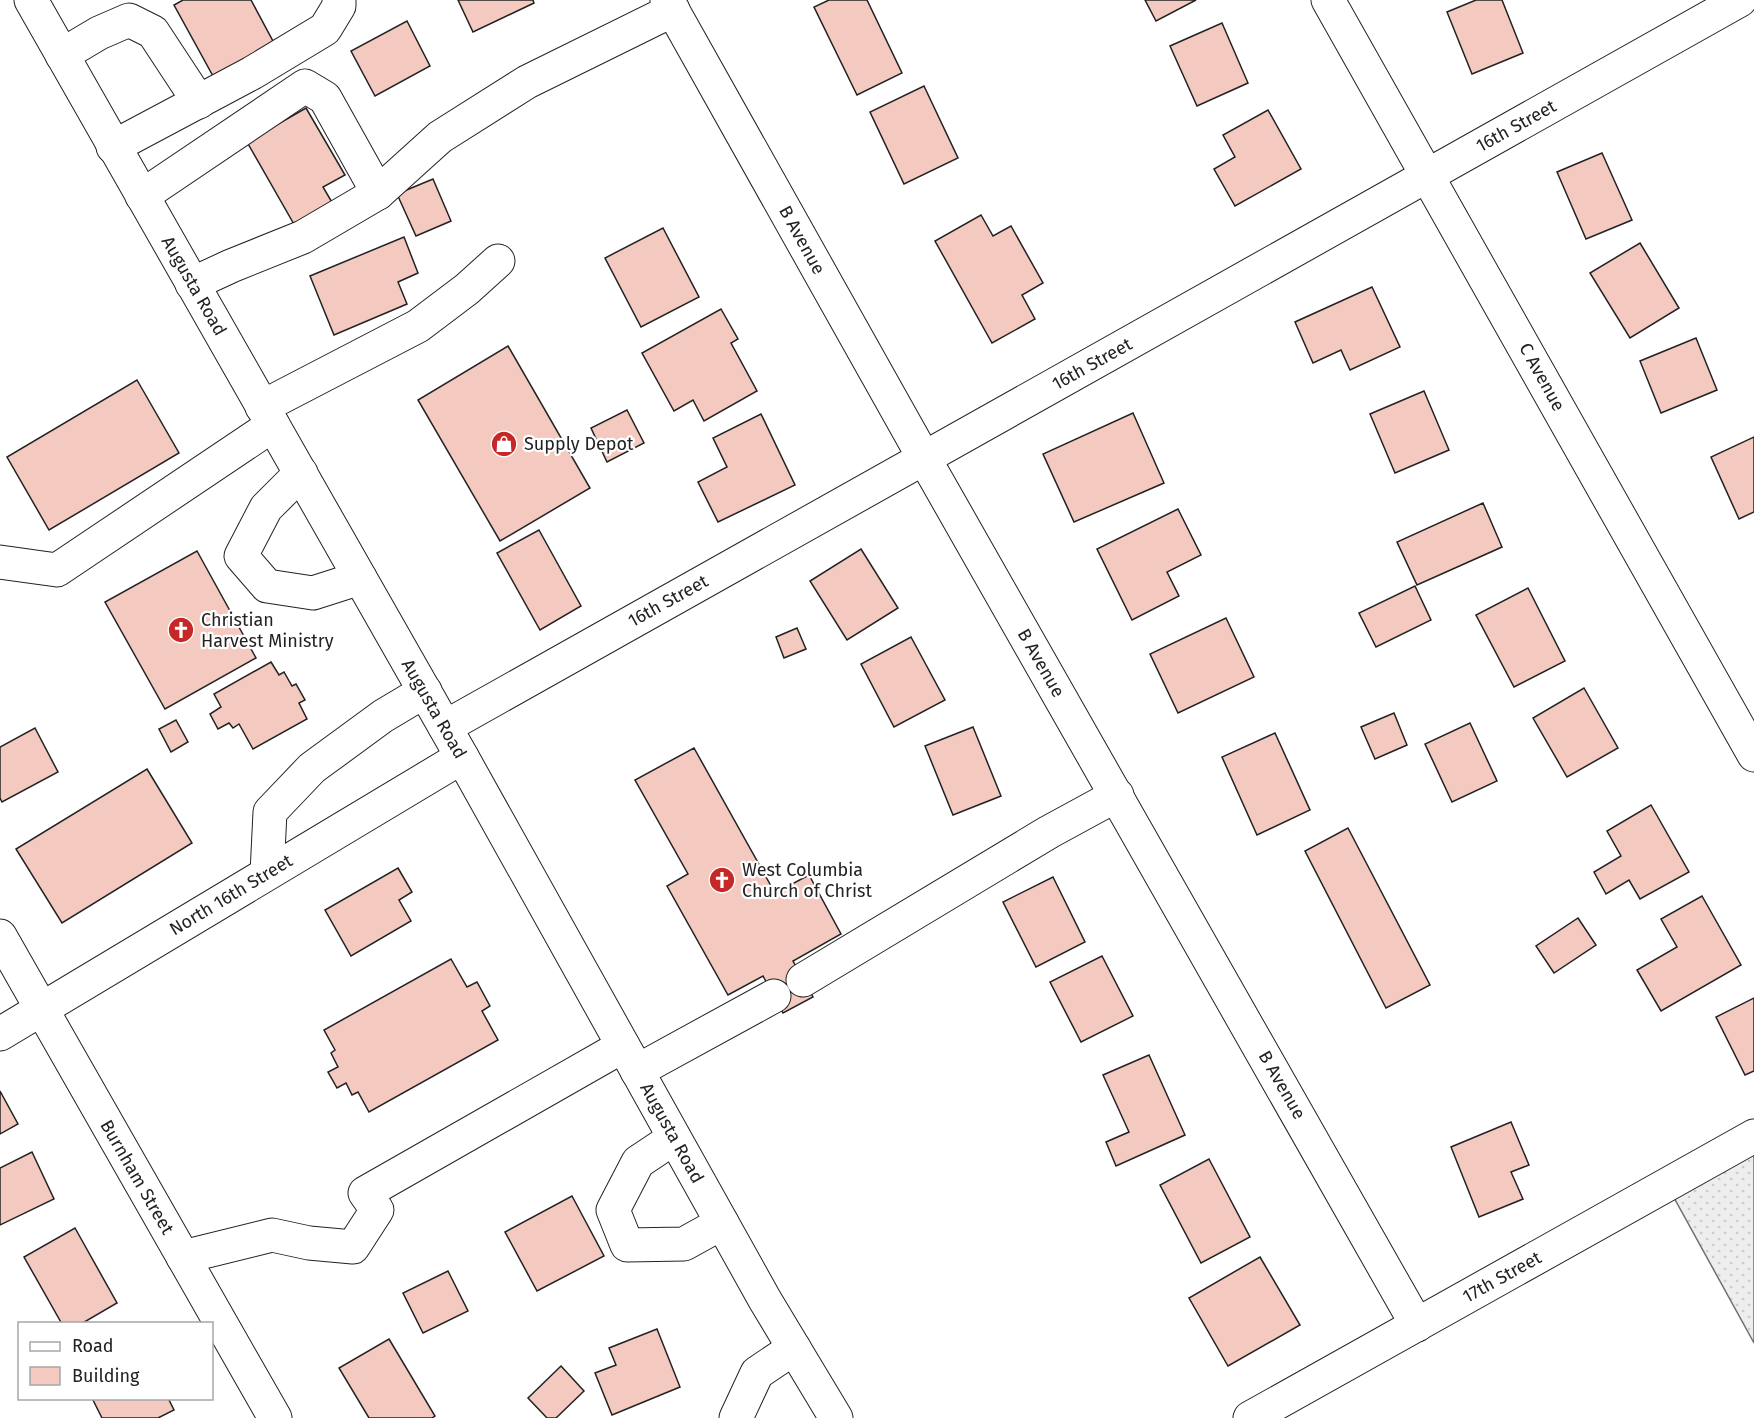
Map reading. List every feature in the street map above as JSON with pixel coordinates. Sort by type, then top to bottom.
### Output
[{"type":"street","name":"Augusta Road","points":[[31,0],[462,757],[722,1223],[836,1418]]},
{"type":"street","points":[[113,147],[252,74],[325,29],[339,6],[339,0]]},
{"type":"street","name":"C Avenue","points":[[1328,0],[1754,755]]},
{"type":"street","name":"16th Street","points":[[445,727],[1740,0]]},
{"type":"street","points":[[192,284],[303,237],[378,193],[440,136],[526,82],[670,5]]},
{"type":"street","name":"B Avenue","points":[[670,5],[924,458],[1417,1325]]},
{"type":"street","points":[[62,55],[99,33],[129,20],[153,32],[199,102]]},
{"type":"street","points":[[142,196],[305,86],[325,98],[378,193]]},
{"type":"street","points":[[0,562],[57,570],[268,416],[418,326],[498,261]]},
{"type":"street","points":[[300,473],[266,508],[242,556],[267,586],[314,593],[360,578]]},
{"type":"street","points":[[267,873],[270,812],[312,768],[383,716],[424,691]]},
{"type":"street","name":"North 16th Street","points":[[0,1034],[462,757]]},
{"type":"street","points":[[803,980],[1049,832],[1117,795]]},
{"type":"street","name":"Burnham Street","points":[[0,936],[274,1418]]},
{"type":"street","points":[[183,1257],[272,1235],[309,1243],[353,1247],[377,1210],[365,1194],[630,1058],[774,996]]},
{"type":"street","name":"17th Street","points":[[1250,1418],[1754,1136]]},
{"type":"street","points":[[675,1138],[638,1162],[613,1210],[627,1245],[684,1244],[722,1223]]},
{"type":"street","points":[[736,1418],[758,1373],[794,1348]]},
{"type":"shaded area","points":[[1754,1136],[1754,1343],[1667,1185]]},
{"type":"building","points":[[183,0],[251,0],[274,43],[213,76],[174,5]]},
{"type":"building","points":[[458,0],[533,0],[534,3],[473,32]]},
{"type":"building","points":[[829,0],[867,0],[902,73],[857,95],[814,7]]},
{"type":"building","points":[[1145,0],[1196,0],[1156,21]]},
{"type":"building","points":[[1476,0],[1502,0],[1523,53],[1472,74],[1447,12]]},
{"type":"building","points":[[407,21],[430,66],[375,96],[351,51]]},
{"type":"building","points":[[1222,23],[1248,83],[1197,106],[1170,46]]},
{"type":"building","points":[[924,86],[958,158],[904,184],[870,112]]},
{"type":"building","points":[[306,108],[345,175],[323,187],[333,204],[295,226],[247,142]]},
{"type":"building","points":[[1268,110],[1301,169],[1235,206],[1214,169],[1235,157],[1223,135]]},
{"type":"building","points":[[1602,153],[1632,220],[1586,239],[1557,172]]},
{"type":"building","points":[[433,179],[451,221],[416,236],[397,194]]},
{"type":"building","points":[[981,215],[993,236],[1011,226],[1043,283],[1022,295],[1035,319],[992,343],[935,241]]},
{"type":"building","points":[[663,228],[699,297],[641,327],[605,258]]},
{"type":"building","points":[[404,237],[418,273],[398,282],[407,304],[334,335],[310,276]]},
{"type":"building","points":[[1640,243],[1679,308],[1630,338],[1590,273]]},
{"type":"building","points":[[1372,287],[1400,347],[1350,370],[1341,350],[1313,363],[1295,322]]},
{"type":"building","points":[[721,309],[738,339],[731,343],[757,391],[704,421],[693,400],[674,411],[642,353]]},
{"type":"building","points":[[1696,338],[1717,390],[1661,413],[1640,361]]},
{"type":"building","name":"Supply Depot","points":[[508,346],[590,488],[500,541],[418,400]]},
{"type":"building","points":[[137,380],[179,453],[49,530],[7,457]]},
{"type":"building","points":[[1424,391],[1449,450],[1395,473],[1370,414]]},
{"type":"building","points":[[627,410],[644,443],[607,462],[591,428]]},
{"type":"building","points":[[1133,413],[1164,483],[1074,522],[1043,454]]},
{"type":"building","points":[[761,414],[795,485],[718,522],[698,482],[727,467],[713,438]]},
{"type":"building","points":[[1754,437],[1754,512],[1739,519],[1711,457]]},
{"type":"building","points":[[1483,503],[1502,547],[1417,585],[1397,542]]},
{"type":"building","points":[[1178,509],[1201,555],[1167,572],[1179,596],[1132,620],[1097,549]]},
{"type":"building","points":[[539,530],[581,606],[540,630],[497,553]]},
{"type":"building","points":[[861,549],[898,608],[847,640],[810,581]]},
{"type":"building","name":"Christian Harvest Ministry","points":[[197,551],[256,658],[165,709],[105,602]]},
{"type":"building","points":[[1415,586],[1431,620],[1376,647],[1359,613]]},
{"type":"building","points":[[1528,588],[1565,661],[1514,687],[1476,615]]},
{"type":"building","points":[[1226,618],[1254,677],[1178,713],[1150,654]]},
{"type":"building","points":[[797,628],[806,649],[784,658],[776,637]]},
{"type":"building","points":[[911,637],[945,700],[894,727],[861,664]]},
{"type":"building","points":[[271,662],[279,675],[284,672],[292,686],[296,684],[305,700],[299,703],[307,719],[253,749],[239,724],[233,728],[229,723],[218,729],[210,714],[221,707],[214,694]]},
{"type":"building","points":[[1584,688],[1618,748],[1567,777],[1533,718]]},
{"type":"building","points":[[1394,713],[1407,745],[1375,759],[1361,727]]},
{"type":"building","points":[[176,720],[188,742],[171,752],[159,729]]},
{"type":"building","points":[[1470,723],[1497,781],[1452,802],[1425,744]]},
{"type":"building","points":[[973,727],[1001,796],[953,815],[925,746]]},
{"type":"building","points":[[35,728],[58,772],[2,802],[0,798],[0,747]]},
{"type":"building","points":[[1275,733],[1310,810],[1257,835],[1222,757]]},
{"type":"building","name":"West Columbia Church of Christ","points":[[694,748],[775,893],[809,875],[841,934],[793,961],[813,997],[783,1013],[763,976],[728,995],[667,886],[688,874],[635,780]]},
{"type":"building","points":[[147,769],[192,843],[62,923],[16,849]]},
{"type":"building","points":[[1651,805],[1689,872],[1640,899],[1629,880],[1606,894],[1594,872],[1621,856],[1607,831]]},
{"type":"building","points":[[1348,828],[1430,985],[1386,1008],[1305,851]]},
{"type":"building","points":[[398,868],[412,892],[399,900],[411,921],[351,956],[325,910]]},
{"type":"building","points":[[1053,877],[1085,942],[1036,967],[1003,902]]},
{"type":"building","points":[[1702,896],[1741,965],[1661,1011],[1637,970],[1677,947],[1661,919]]},
{"type":"building","points":[[1578,918],[1596,945],[1554,973],[1536,946]]},
{"type":"building","points":[[1102,956],[1133,1016],[1081,1042],[1050,982]]},
{"type":"building","points":[[451,959],[467,987],[477,982],[490,1006],[482,1011],[498,1040],[369,1112],[358,1092],[352,1095],[346,1083],[337,1088],[328,1072],[338,1067],[331,1053],[335,1050],[324,1030]]},
{"type":"building","points":[[1754,998],[1754,1071],[1745,1075],[1716,1017]]},
{"type":"building","points":[[1149,1055],[1185,1135],[1116,1166],[1106,1142],[1129,1132],[1103,1075]]},
{"type":"building","points":[[0,1091],[18,1124],[0,1134]]},
{"type":"building","points":[[1511,1122],[1529,1165],[1511,1172],[1523,1199],[1479,1217],[1451,1147]]},
{"type":"building","points":[[32,1152],[54,1199],[0,1225],[0,1168]]},
{"type":"building","points":[[1209,1159],[1250,1237],[1201,1263],[1160,1185]]},
{"type":"building","points":[[572,1196],[604,1256],[537,1291],[505,1232]]},
{"type":"building","points":[[75,1228],[117,1303],[84,1322],[61,1322],[24,1257]]},
{"type":"building","points":[[1260,1257],[1300,1325],[1228,1366],[1189,1298]]},
{"type":"building","points":[[448,1271],[468,1311],[423,1333],[403,1293]]},
{"type":"building","points":[[657,1329],[680,1387],[612,1415],[595,1373],[616,1365],[609,1348]]},
{"type":"building","points":[[389,1339],[435,1416],[432,1418],[369,1418],[339,1368]]},
{"type":"building","points":[[561,1366],[584,1391],[556,1418],[547,1418],[528,1398]]},
{"type":"building","points":[[93,1400],[169,1400],[174,1410],[158,1418],[102,1418]]},
{"type":"place","name":"Supply Depot","points":[[504,444]]},
{"type":"place","name":"Christian Harvest Ministry","points":[[181,630]]},
{"type":"place","name":"West Columbia Church of Christ","points":[[722,880]]}]
